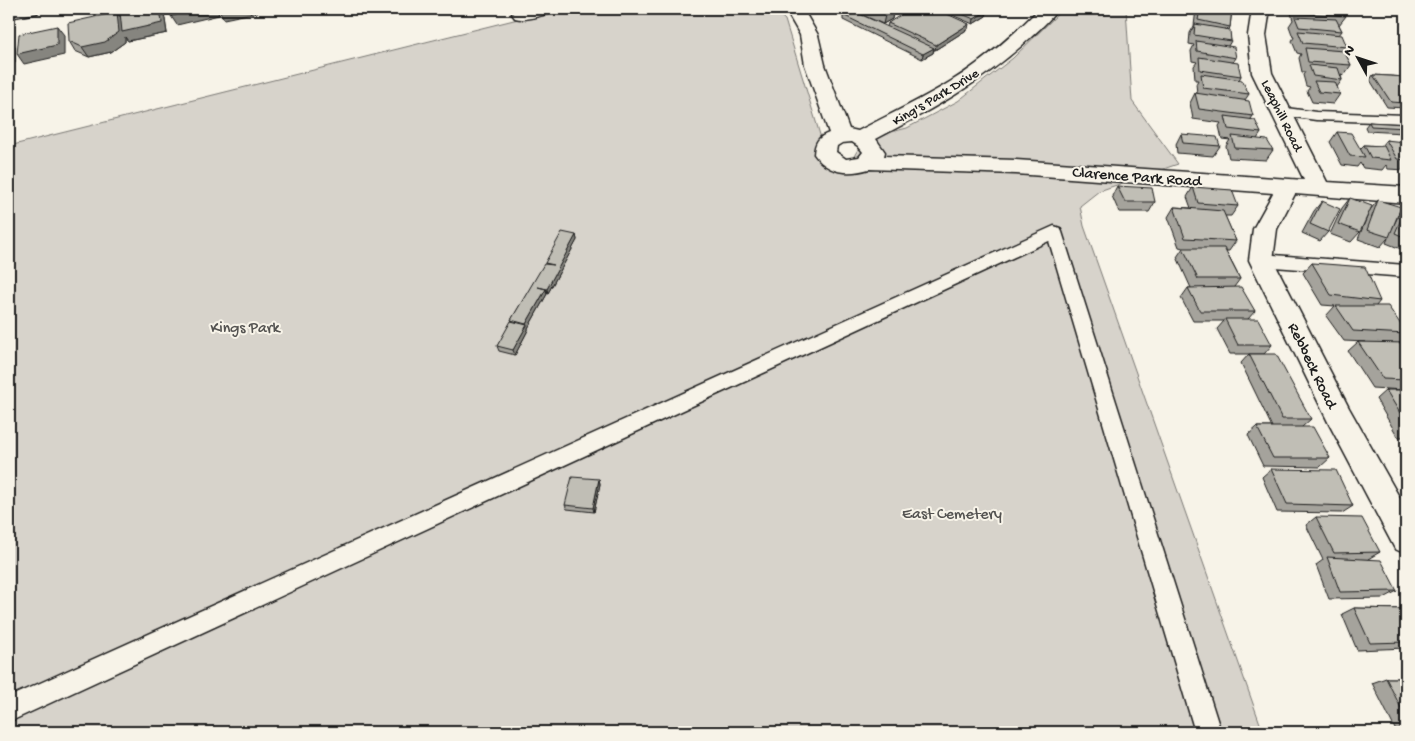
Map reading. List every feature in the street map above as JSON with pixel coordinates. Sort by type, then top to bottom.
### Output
[{"type":"street","points":[[9,14],[31,9]]},
{"type":"street","points":[[521,14],[544,9]]},
{"type":"street","points":[[794,9],[809,35],[816,65],[851,137],[872,147],[873,157],[867,162]]},
{"type":"street","name":"King's Park Drive","points":[[867,162],[861,165],[844,166],[829,159],[825,154],[826,143],[831,139],[851,137],[927,103],[962,82],[992,61],[1049,9]]},
{"type":"street","name":"Leaphill Road","points":[[1261,9],[1257,35],[1262,73],[1279,111],[1319,188]]},
{"type":"street","name":"Clarence Park Road","points":[[867,162],[1012,166],[1406,195]]},
{"type":"street","name":"Rebbeck Road","points":[[1288,186],[1264,228],[1261,245],[1262,260],[1339,416],[1406,539]]},
{"type":"lane","points":[[1279,111],[1316,116],[1406,119]]},
{"type":"lane","points":[[9,710],[1054,232],[1208,732]]},
{"type":"lane","points":[[1262,260],[1406,271]]},
{"type":"green space","points":[[558,9],[773,9],[785,20],[824,148],[840,162],[853,158],[864,139],[907,128],[958,101],[1013,58],[1063,9],[1126,9],[1132,101],[1178,164],[1099,191],[1080,206],[1084,226],[1263,732],[9,732],[9,146]]},
{"type":"building","points":[[133,9],[160,9],[162,23],[122,32],[120,12]]},
{"type":"building","points":[[170,9],[201,9],[171,16]]},
{"type":"building","points":[[910,9],[936,9],[969,24],[936,45],[888,23]]},
{"type":"building","points":[[950,9],[983,9],[987,11],[974,19]]},
{"type":"building","points":[[1200,9],[1232,9],[1230,27],[1198,20]]},
{"type":"building","points":[[1299,9],[1341,9],[1346,16],[1300,13]]},
{"type":"building","points":[[851,10],[934,48],[923,54],[843,15]]},
{"type":"building","points":[[117,12],[119,32],[105,42],[82,47],[69,41],[68,23]]},
{"type":"building","points":[[1295,17],[1336,19],[1342,31],[1299,27]]},
{"type":"building","points":[[1195,24],[1230,30],[1231,41],[1194,35]]},
{"type":"building","points":[[57,26],[57,45],[17,54],[19,34]]},
{"type":"building","points":[[1298,31],[1342,35],[1347,47],[1303,43]]},
{"type":"building","points":[[1196,41],[1234,47],[1236,58],[1197,51]]},
{"type":"building","points":[[1305,48],[1344,51],[1351,65],[1308,62]]},
{"type":"building","points":[[1199,57],[1238,63],[1241,76],[1200,70]]},
{"type":"building","points":[[1309,65],[1338,68],[1342,80],[1313,76]]},
{"type":"building","points":[[1201,74],[1242,80],[1249,94],[1203,88]]},
{"type":"building","points":[[1373,75],[1406,77],[1406,103],[1391,102]]},
{"type":"building","points":[[1314,81],[1335,82],[1340,94],[1319,92]]},
{"type":"building","points":[[1195,93],[1249,101],[1253,116],[1199,109]]},
{"type":"building","points":[[1225,116],[1255,120],[1261,133],[1228,129]]},
{"type":"building","points":[[1369,122],[1405,124],[1406,128],[1371,126]]},
{"type":"building","points":[[1337,132],[1351,133],[1365,157],[1350,156]]},
{"type":"building","points":[[1181,134],[1217,137],[1220,146],[1183,143]]},
{"type":"building","points":[[1232,136],[1267,140],[1273,150],[1235,148]]},
{"type":"building","points":[[1386,140],[1404,142],[1406,145],[1406,160],[1397,159]]},
{"type":"building","points":[[1364,145],[1384,146],[1391,160],[1371,158]]},
{"type":"building","points":[[1117,186],[1152,188],[1155,202],[1125,202]]},
{"type":"building","points":[[1193,187],[1232,190],[1238,206],[1198,203]]},
{"type":"building","points":[[1350,198],[1372,206],[1360,232],[1338,224]]},
{"type":"building","points":[[1378,200],[1401,207],[1389,237],[1367,230]]},
{"type":"building","points":[[1322,201],[1340,209],[1328,232],[1310,224]]},
{"type":"building","points":[[1174,207],[1223,211],[1236,241],[1185,238]]},
{"type":"building","points":[[1406,208],[1406,238],[1395,233]]},
{"type":"building","points":[[562,232],[576,235],[547,289],[538,287],[546,289],[526,324],[511,320],[544,264],[554,265],[545,263]]},
{"type":"building","points":[[1183,248],[1224,248],[1240,279],[1198,279]]},
{"type":"building","points":[[1312,263],[1365,267],[1380,301],[1331,295]]},
{"type":"building","points":[[1241,287],[1255,311],[1200,311],[1188,288]]},
{"type":"building","points":[[1336,306],[1388,306],[1406,334],[1353,331]]},
{"type":"building","points":[[1225,319],[1258,319],[1272,345],[1238,345]]},
{"type":"building","points":[[511,321],[527,325],[513,350],[497,346]]},
{"type":"building","points":[[1358,342],[1406,343],[1406,380],[1383,379]]},
{"type":"building","points":[[1249,354],[1276,354],[1311,419],[1282,419]]},
{"type":"building","points":[[1386,390],[1406,390],[1406,423]]},
{"type":"building","points":[[1257,427],[1313,427],[1330,458],[1273,458]]},
{"type":"building","points":[[1271,469],[1336,470],[1353,506],[1287,504]]},
{"type":"building","points":[[572,477],[599,479],[593,508],[565,505]]},
{"type":"building","points":[[1316,517],[1362,518],[1380,552],[1334,553]]},
{"type":"building","points":[[1327,557],[1381,560],[1397,591],[1340,592]]},
{"type":"building","points":[[1354,608],[1406,609],[1406,642],[1370,643]]},
{"type":"building","points":[[1386,678],[1406,678],[1406,718]]},
{"type":"park label","name":"Kings Park","points":[[245,326]]},
{"type":"park label","name":"East Cemetery","points":[[952,512]]}]
